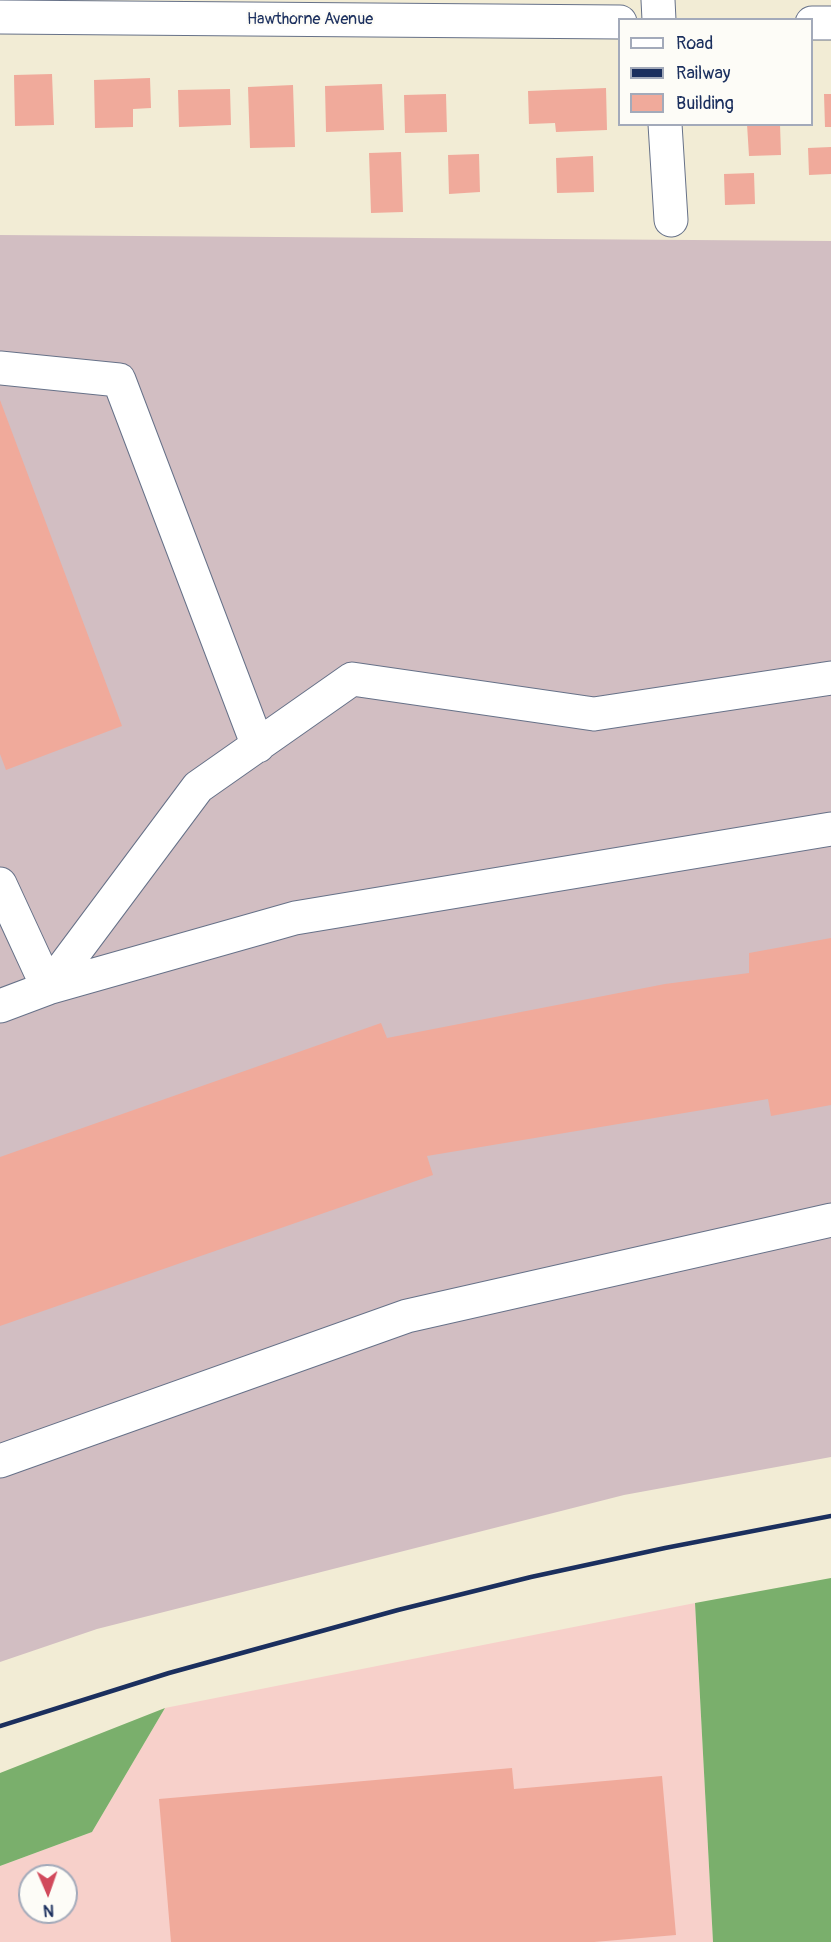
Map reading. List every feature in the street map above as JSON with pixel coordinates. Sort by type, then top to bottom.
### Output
[{"type":"street","points":[[658,0],[659,18]]},
{"type":"street","name":"Hawthorne Avenue","points":[[0,17],[618,22]]},
{"type":"street","points":[[813,23],[831,23]]},
{"type":"street","points":[[665,126],[671,220]]},
{"type":"street","points":[[0,369],[119,380],[258,746]]},
{"type":"street","points":[[48,988],[198,787],[352,679],[594,714],[831,678]]},
{"type":"street","points":[[0,1005],[48,988],[295,918],[831,829]]},
{"type":"street","points":[[0,884],[48,988]]},
{"type":"street","points":[[0,1461],[407,1316],[831,1220]]},
{"type":"shaded area","points":[[0,235],[831,241],[831,1457],[624,1495],[97,1629],[0,1662]]},
{"type":"shaded area","points":[[695,1603],[713,1942],[0,1942],[0,1866],[92,1832],[165,1708]]},
{"type":"green space","points":[[831,1578],[831,1942],[713,1942],[695,1603]]},
{"type":"green space","points":[[165,1708],[92,1832],[0,1866],[0,1773]]},
{"type":"building","points":[[52,74],[54,125],[15,126],[14,75]]},
{"type":"building","points":[[150,78],[151,108],[133,109],[133,127],[95,128],[94,80]]},
{"type":"building","points":[[382,84],[384,130],[326,132],[325,86]]},
{"type":"building","points":[[293,85],[295,147],[250,148],[248,87]]},
{"type":"building","points":[[606,88],[607,130],[556,132],[555,123],[529,124],[528,91]]},
{"type":"building","points":[[230,89],[231,125],[179,127],[178,90]]},
{"type":"building","points":[[446,94],[447,132],[405,133],[404,95]]},
{"type":"building","points":[[824,94],[831,94],[831,127],[825,127]]},
{"type":"building","points":[[747,126],[780,126],[781,155],[749,156]]},
{"type":"building","points":[[831,147],[831,174],[809,175],[808,148]]},
{"type":"building","points":[[401,152],[403,212],[371,213],[369,153]]},
{"type":"building","points":[[479,154],[480,192],[449,194],[448,155]]},
{"type":"building","points":[[593,156],[594,192],[557,193],[556,158]]},
{"type":"building","points":[[754,173],[755,204],[725,205],[724,174]]},
{"type":"building","points":[[0,400],[122,726],[6,770],[0,754]]},
{"type":"building","points":[[831,938],[831,1105],[771,1116],[768,1099],[427,1156],[433,1175],[0,1326],[0,1157],[381,1023],[387,1038],[665,984],[749,973],[749,953]]},
{"type":"building","points":[[512,1768],[514,1789],[662,1776],[676,1935],[594,1942],[171,1942],[159,1799]]},
{"type":"railway","points":[[0,1726],[169,1673],[398,1610],[531,1577],[831,1516]]}]
